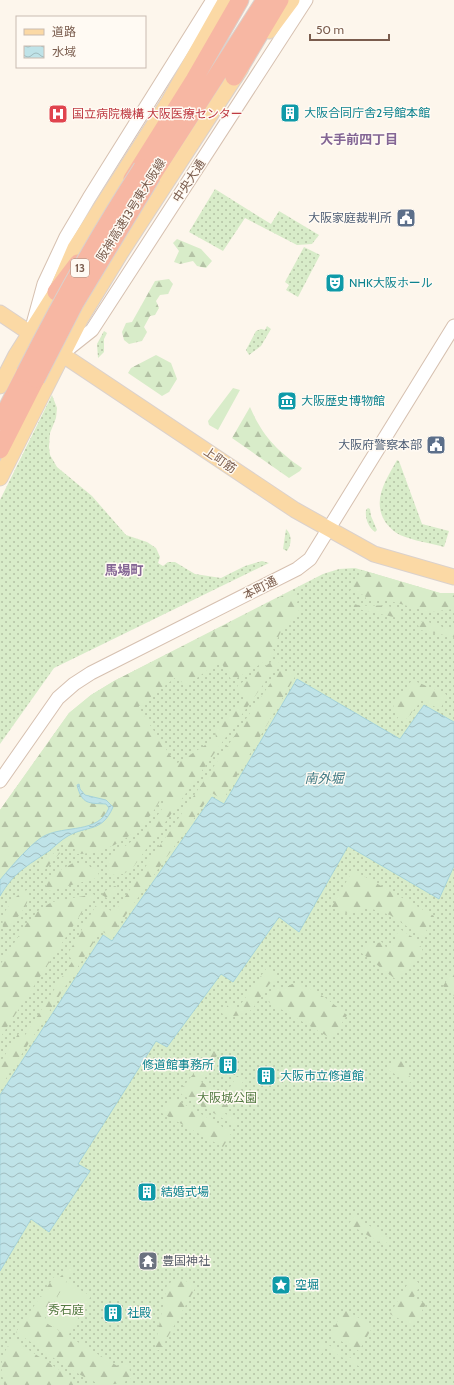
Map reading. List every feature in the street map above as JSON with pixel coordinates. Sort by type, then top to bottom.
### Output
[{"type":"highway","points":[[56,292],[84,255],[107,209],[194,80],[240,0]]},
{"type":"highway","name":"阪神高速13号東大阪線","points":[[0,450],[4,427],[50,324],[99,235],[250,0]]},
{"type":"highway","name":"阪神高速13号東大阪線","points":[[4,427],[114,236],[265,0]]},
{"type":"highway","points":[[234,77],[280,0]]},
{"type":"main road","points":[[107,209],[226,0]]},
{"type":"main road","name":"中央大通","points":[[0,478],[81,318],[120,254],[234,77],[292,0]]},
{"type":"main road","points":[[0,386],[16,355],[56,292]]},
{"type":"main road","name":"上町筋","points":[[0,314],[329,530],[374,554],[454,577]]},
{"type":"street","points":[[30,333],[44,284],[66,237],[93,191],[213,0]]},
{"type":"street","name":"中央大通","points":[[62,354],[92,330],[306,0]]},
{"type":"street","name":"本町通","points":[[0,780],[58,698],[74,684],[91,673],[297,569],[310,559],[454,326]]},
{"type":"green space","points":[[215,189],[271,224],[279,211],[319,235],[312,244],[297,245],[245,218],[223,251],[189,232]]},
{"type":"green space","points":[[177,239],[201,249],[212,261],[206,268],[197,266],[193,261],[180,264],[174,262],[179,251],[173,243]]},
{"type":"green space","points":[[304,247],[320,255],[298,297],[286,290],[289,285],[285,282]]},
{"type":"green space","points":[[169,279],[173,284],[168,294],[160,295],[156,301],[159,308],[155,315],[150,316],[144,327],[147,332],[142,341],[129,344],[124,340],[122,332],[126,323],[132,322],[155,281]]},
{"type":"green space","points":[[267,326],[271,329],[261,346],[249,355],[246,350],[256,331],[261,329],[265,330]]},
{"type":"green space","points":[[104,331],[107,333],[104,339],[104,352],[98,358],[97,344]]},
{"type":"green space","points":[[156,355],[171,363],[177,379],[169,392],[162,396],[128,373],[131,368]]},
{"type":"green space","points":[[233,388],[240,390],[218,430],[209,425],[208,421]]},
{"type":"green space","points":[[52,395],[57,408],[56,418],[50,433],[49,447],[50,455],[57,467],[92,496],[126,535],[147,542],[156,548],[160,557],[158,563],[163,566],[168,562],[175,562],[195,574],[221,578],[245,566],[262,561],[269,563],[54,668],[0,744],[0,500]]},
{"type":"green space","points":[[250,407],[265,434],[277,448],[302,468],[300,471],[289,478],[232,438]]},
{"type":"green space","points":[[397,460],[399,461],[422,524],[449,531],[444,547],[400,535],[392,530],[386,523],[380,507],[380,499],[385,483]]},
{"type":"green space","points":[[368,508],[370,509],[371,516],[377,530],[375,532],[370,528],[366,516],[366,510]]},
{"type":"green space","points":[[286,529],[291,539],[287,551],[283,549]]},
{"type":"green space","name":"大阪城公園","points":[[355,568],[440,593],[454,593],[454,1385],[0,1385],[0,810],[69,713],[91,695],[114,681],[323,574],[339,569]]},
{"type":"green space","points":[[362,570],[440,593],[454,593],[454,609],[429,612],[390,601],[366,599],[365,595],[350,591]]},
{"type":"green space","points":[[292,591],[297,594],[295,598],[298,600],[296,605],[300,608],[297,615],[282,629],[273,649],[276,655],[232,681],[220,661],[186,686],[176,677],[138,707],[176,764],[216,738],[215,731],[222,720],[247,698],[237,686],[277,658],[280,661],[132,869],[123,874],[114,875],[109,870],[107,858],[134,840],[145,830],[160,812],[167,800],[161,799],[154,811],[136,831],[125,839],[101,850],[74,854],[75,849],[60,842],[65,838],[99,825],[104,821],[113,808],[106,800],[85,795],[80,789],[79,784],[80,792],[84,800],[91,803],[106,804],[109,808],[102,818],[92,824],[80,828],[56,832],[45,837],[24,853],[0,880],[0,810],[69,713],[91,695],[114,681]]},
{"type":"green space","points":[[354,604],[392,607],[403,614],[398,618],[353,608]]},
{"type":"green space","points":[[422,621],[454,628],[454,637],[420,630],[418,625]]},
{"type":"green space","points":[[280,669],[296,675],[223,800],[212,793],[111,936],[101,931],[0,1088],[0,1063],[18,1034],[24,1037],[73,960],[67,955],[98,902],[114,913]]},
{"type":"green space","points":[[412,680],[446,694],[441,710],[422,700],[404,722],[397,719],[400,714],[393,711],[395,708],[393,706]]},
{"type":"green space","points":[[57,851],[60,853],[42,873],[37,865]]},
{"type":"green space","points":[[73,863],[88,865],[95,869],[99,875],[97,878],[50,891],[46,889],[46,881],[51,875]]},
{"type":"green space","points":[[353,870],[434,916],[423,937],[390,915],[372,909],[364,909],[350,914],[331,908]]},
{"type":"green space","points":[[115,886],[121,890],[107,898],[102,895],[105,891]]},
{"type":"green space","points":[[27,890],[28,901],[22,912],[6,931],[3,931],[3,920],[6,910],[19,894]]},
{"type":"green space","points":[[94,894],[0,1038],[0,965],[27,923],[40,909],[52,902]]},
{"type":"green space","points":[[400,929],[417,940],[423,951],[403,972],[398,981],[359,951],[364,946],[382,942],[384,946],[391,949],[395,942],[395,937]]},
{"type":"green space","points":[[266,969],[271,969],[276,973],[276,978],[272,981],[251,1010],[245,1014],[237,1016],[222,1014],[228,1005],[232,1003],[238,1008]]},
{"type":"green space","points":[[454,970],[454,996],[443,986]]},
{"type":"green space","points":[[292,984],[300,985],[315,991],[347,1015],[332,1039],[267,1001],[267,997],[274,987],[285,988]]},
{"type":"green space","points":[[213,1049],[219,1052],[201,1082],[225,1095],[237,1076],[244,1080],[224,1113],[236,1120],[234,1125],[181,1094],[183,1087]]},
{"type":"green space","points":[[396,1058],[408,1065],[408,1074],[412,1080],[410,1083],[388,1070]]},
{"type":"green space","points":[[175,1099],[232,1132],[223,1147],[160,1112],[168,1101]]},
{"type":"green space","points":[[354,1216],[389,1238],[385,1246],[349,1224]]},
{"type":"green space","points":[[70,1267],[74,1269],[43,1321],[119,1367],[128,1364],[132,1378],[129,1380],[117,1384],[100,1384],[90,1380],[69,1368],[16,1332],[54,1277],[59,1278]]},
{"type":"green space","points":[[177,1278],[197,1285],[161,1349],[154,1352],[167,1285]]},
{"type":"green space","points":[[411,1278],[418,1282],[419,1287],[414,1297],[426,1304],[413,1326],[390,1314]]},
{"type":"green space","name":"秀石庭","points":[[66,1282],[91,1296],[68,1336],[44,1321]]},
{"type":"green space","points":[[345,1310],[373,1326],[359,1351],[330,1335],[343,1311]]},
{"type":"green space","points":[[11,1341],[15,1341],[72,1378],[73,1385],[4,1385],[2,1362]]},
{"type":"green space","points":[[325,1343],[363,1365],[364,1369],[325,1348],[319,1358],[317,1354],[321,1345]]},
{"type":"water","name":"南外堀","points":[[297,679],[400,739],[424,705],[454,722],[454,866],[439,899],[348,846],[299,932],[279,917],[233,982],[221,974],[167,1047],[156,1041],[78,1164],[90,1171],[49,1232],[31,1219],[0,1271],[0,1095],[103,935],[112,941],[212,797],[224,804]]},
{"type":"water","points":[[79,784],[80,789],[85,795],[106,800],[113,807],[109,815],[99,825],[75,833],[60,841],[16,875],[0,896],[0,880],[21,856],[39,839],[52,833],[89,825],[97,822],[104,816],[109,808],[106,804],[91,803],[84,800],[79,792],[77,785]]},
{"type":"place","name":"大阪合同庁舎2号館本館","points":[[290,113]]},
{"type":"place","name":"国立病院機構 大阪医療センター","points":[[58,114]]},
{"type":"place","name":"大阪家庭裁判所","points":[[406,218]]},
{"type":"place","name":"NHK大阪ホール","points":[[335,283]]},
{"type":"place","name":"大阪歴史博物館","points":[[287,401]]},
{"type":"place","name":"大阪府警察本部","points":[[436,445]]},
{"type":"place","name":"修道館事務所","points":[[228,1065]]},
{"type":"place","name":"大阪市立修道館","points":[[266,1076]]},
{"type":"place","name":"結婚式場","points":[[147,1192]]},
{"type":"place","name":"豊国神社","points":[[148,1261]]},
{"type":"place","name":"空堀","points":[[281,1285]]},
{"type":"place","name":"社殿","points":[[113,1313]]},
{"type":"district","name":"大手前四丁目","points":[[359,139]]},
{"type":"district","name":"馬場町","points":[[124,570]]}]
